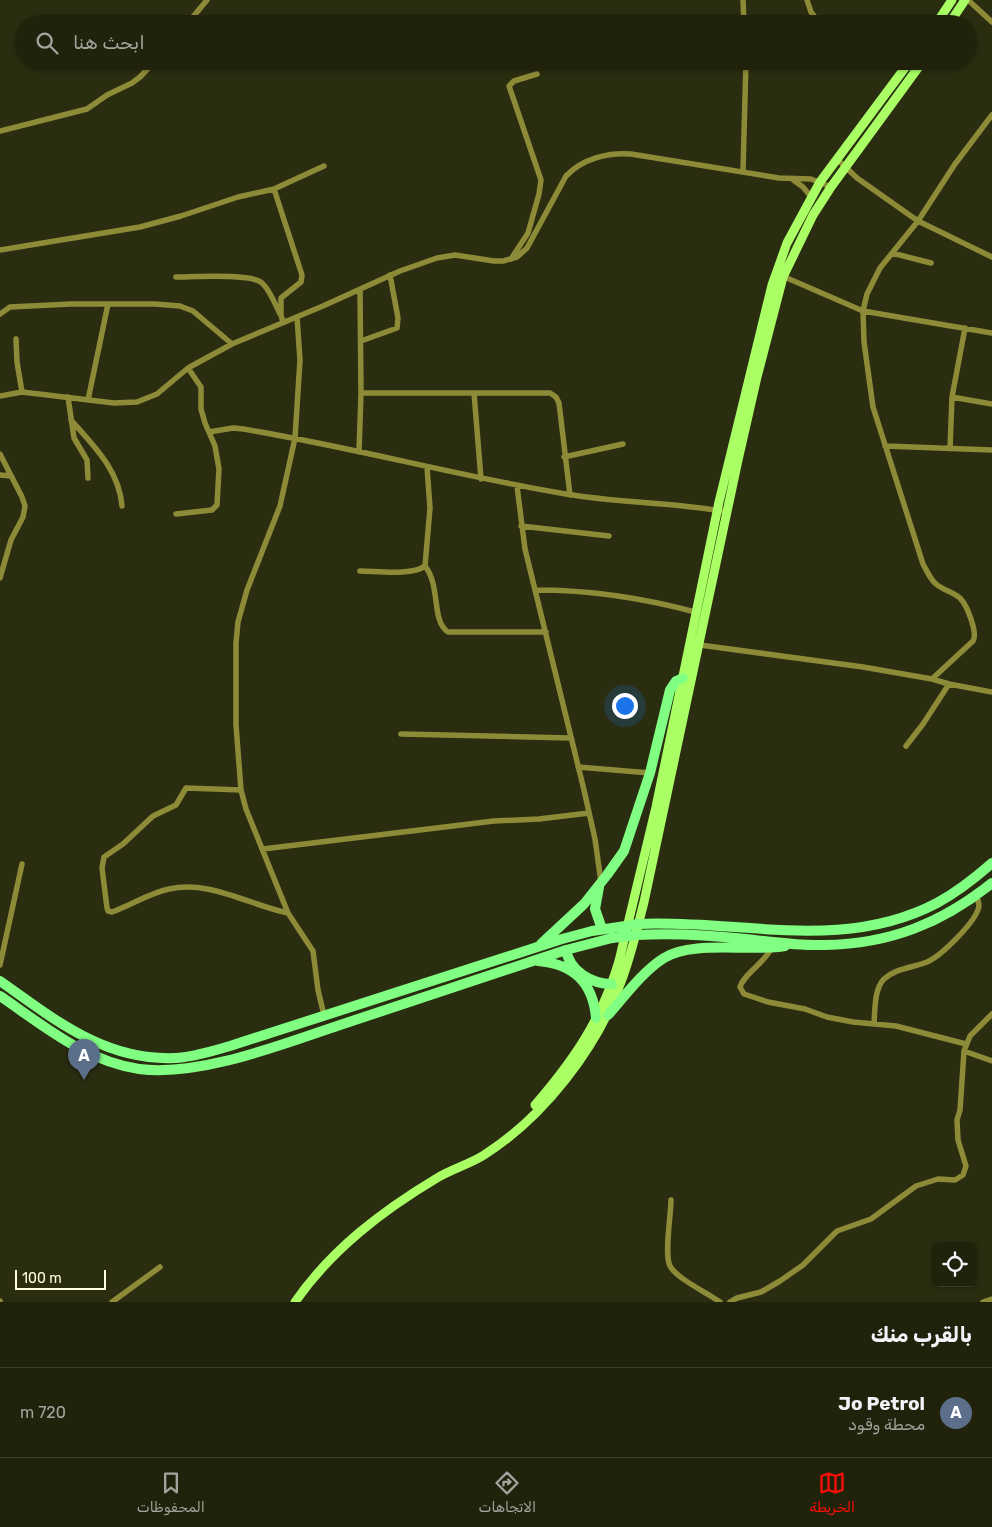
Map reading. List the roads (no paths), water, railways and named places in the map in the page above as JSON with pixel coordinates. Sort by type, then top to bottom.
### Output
[{"type":"highway","points":[[539,947],[584,904],[624,851],[650,773],[670,690],[676,681],[687,679]]},
{"type":"highway","points":[[0,981],[87,1039],[124,1053],[160,1058],[196,1056],[539,947],[602,929],[638,924],[680,924],[809,932],[862,928],[906,916],[938,902],[970,882],[992,863]]},
{"type":"highway","points":[[601,883],[595,909],[602,929]]},
{"type":"highway","points":[[0,996],[62,1039],[100,1059],[139,1068],[165,1070],[201,1066],[266,1049],[566,950],[612,938],[670,934],[798,944],[862,942],[899,934],[925,925],[949,913],[976,896],[992,883]]},
{"type":"highway","points":[[608,1015],[649,970],[663,958],[673,953],[694,948],[771,949],[798,944]]},
{"type":"highway","points":[[566,950],[569,961],[583,974],[594,982],[612,984]]},
{"type":"highway","points":[[535,960],[555,963],[580,978],[588,986],[596,1018]]},
{"type":"highway","points":[[262,1036],[266,1049]]},
{"type":"main road","points":[[942,15],[952,0]]},
{"type":"main road","points":[[955,15],[966,0]]},
{"type":"main road","points":[[546,1097],[586,1038],[612,984],[624,943],[687,679],[700,645],[787,243],[820,182],[903,70]]},
{"type":"main road","points":[[295,1302],[322,1267],[341,1247],[372,1221],[438,1178],[461,1165],[484,1156],[510,1137],[581,1058],[608,1015],[626,969],[644,902],[687,679],[695,612],[744,397],[779,275],[831,187],[916,70]]},
{"type":"street","points":[[194,15],[207,0]]},
{"type":"street","points":[[743,0],[744,15]]},
{"type":"street","points":[[807,0],[813,15]]},
{"type":"street","points":[[966,0],[992,22]]},
{"type":"street","points":[[0,131],[87,109],[107,95],[132,83],[146,70]]},
{"type":"street","points":[[743,171],[746,70]]},
{"type":"street","points":[[510,259],[528,233],[541,180],[509,86],[514,81],[537,74]]},
{"type":"street","points":[[932,678],[973,642],[975,633],[961,599],[936,584],[923,564],[872,407],[864,342],[863,311],[872,283],[880,268],[918,221],[960,157],[992,115]]},
{"type":"street","points":[[0,396],[22,392],[114,403],[136,402],[156,394],[188,368],[232,344],[298,317],[390,275],[446,256],[455,255],[494,262],[517,257],[527,248],[566,176],[588,160],[624,153],[779,178],[811,179],[831,187]]},
{"type":"street","points":[[837,159],[857,178],[918,221],[992,257]]},
{"type":"street","points":[[0,250],[140,227],[238,197],[274,189],[324,166]]},
{"type":"street","points":[[792,179],[803,187],[812,198]]},
{"type":"street","points":[[274,189],[302,275],[301,282],[281,298],[281,315]]},
{"type":"street","points":[[892,253],[931,263]]},
{"type":"street","points":[[361,341],[397,328],[398,318],[390,275]]},
{"type":"street","points":[[779,275],[863,311],[992,333]]},
{"type":"street","points":[[176,277],[238,277],[258,280],[265,286],[283,322]]},
{"type":"street","points":[[359,452],[361,393],[360,289]]},
{"type":"street","points":[[88,400],[108,304]]},
{"type":"street","points":[[0,314],[10,307],[108,304],[155,304],[186,307],[232,344]]},
{"type":"street","points":[[298,317],[300,360],[295,438],[280,506],[247,590],[237,630],[236,726],[241,790],[248,816],[288,913],[313,951],[318,990],[324,1015]]},
{"type":"street","points":[[950,449],[952,397],[965,328]]},
{"type":"street","points":[[16,339],[17,362],[22,392]]},
{"type":"street","points":[[176,514],[212,510],[217,506],[218,464],[215,446],[201,409],[201,387],[188,368]]},
{"type":"street","points":[[361,393],[538,392],[553,395],[559,403],[570,495]]},
{"type":"street","points":[[474,393],[481,479]]},
{"type":"street","points":[[68,397],[74,438],[87,460],[88,478]]},
{"type":"street","points":[[952,397],[992,404]]},
{"type":"street","points":[[71,420],[98,450],[108,465],[118,484],[122,506]]},
{"type":"street","points":[[209,432],[233,428],[243,429],[295,438],[517,486],[570,495],[686,505],[728,512]]},
{"type":"street","points":[[564,457],[623,444]]},
{"type":"street","points":[[885,446],[992,450]]},
{"type":"street","points":[[0,454],[25,506],[23,517],[11,540],[0,576]]},
{"type":"street","points":[[427,467],[430,508],[424,566],[433,580],[440,624],[448,632],[546,632]]},
{"type":"street","points":[[0,474],[11,476]]},
{"type":"street","points":[[517,486],[521,526],[595,839],[601,883]]},
{"type":"street","points":[[521,526],[609,536]]},
{"type":"street","points":[[360,571],[411,571],[424,566]]},
{"type":"street","points":[[536,590],[629,597],[663,603],[695,612]]},
{"type":"street","points":[[700,645],[932,678],[949,684],[992,692]]},
{"type":"street","points":[[906,746],[949,684]]},
{"type":"street","points":[[401,734],[570,738]]},
{"type":"street","points":[[578,768],[650,773]]},
{"type":"street","points":[[241,790],[186,788],[176,804],[153,816],[123,844],[107,854],[104,857],[102,868],[108,911],[112,912],[167,889],[194,888],[218,891],[288,913]]},
{"type":"street","points":[[263,849],[494,821],[539,819],[589,813]]},
{"type":"street","points":[[0,965],[22,864]]},
{"type":"street","points":[[874,1024],[879,986],[883,980],[904,968],[926,963],[944,951],[976,914],[979,906],[976,896]]},
{"type":"street","points":[[771,949],[760,964],[741,982],[740,987],[744,994],[768,1002],[805,1009],[827,1017],[853,1022],[896,1026],[966,1044]]},
{"type":"street","points":[[730,1302],[766,1289],[795,1270],[817,1252],[837,1231],[871,1219],[923,1183],[938,1179],[955,1180],[963,1175],[966,1166],[958,1140],[957,1120],[960,1110],[964,1050],[979,1025],[992,1014]]},
{"type":"street","points":[[964,1050],[992,1060]]},
{"type":"street","points":[[671,1200],[668,1255],[670,1266],[686,1280],[720,1302]]},
{"type":"street","points":[[112,1302],[160,1267]]},
{"type":"street","points":[[755,1294],[757,1302]]},
{"type":"street","points":[[983,1302],[992,1299]]},
{"type":"place","name":"Jo Petrol","points":[[84,1080]]}]
